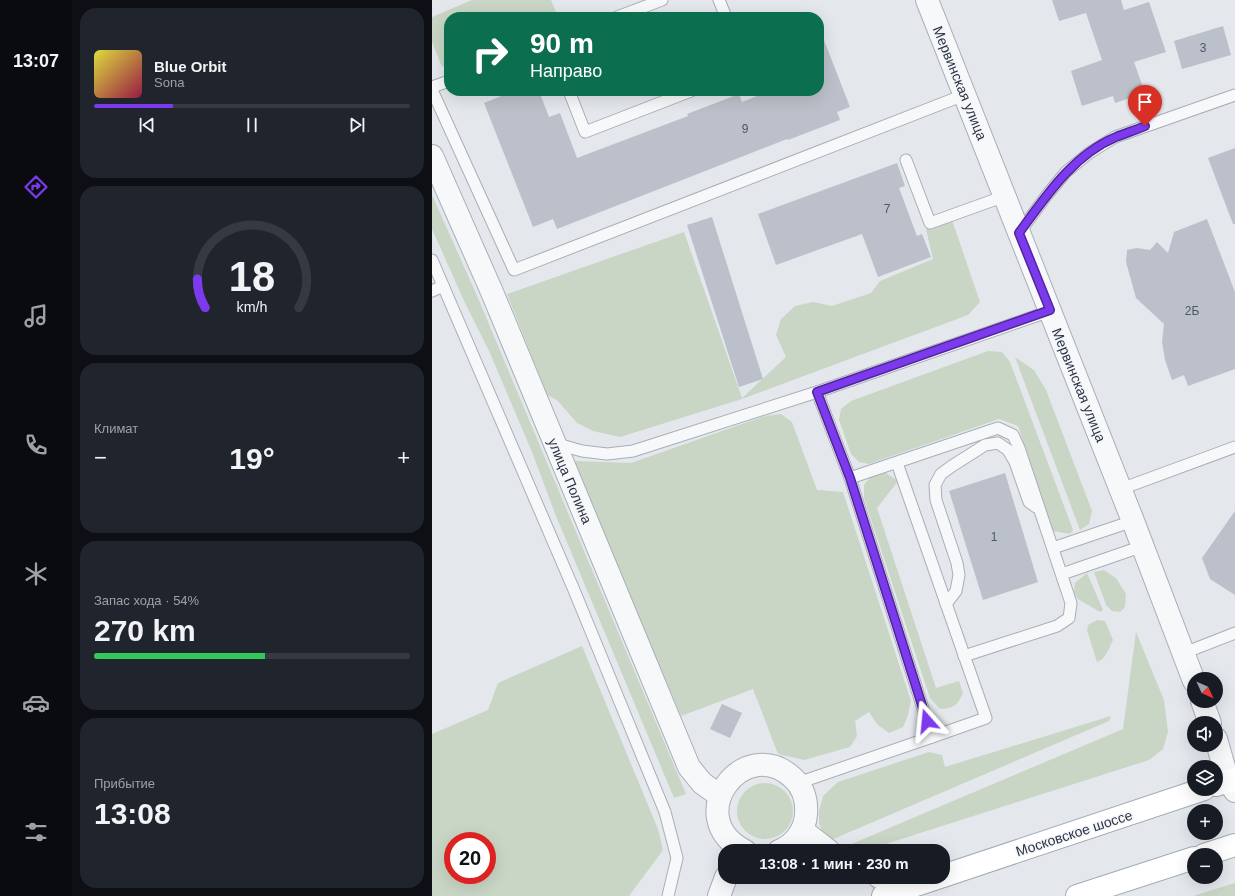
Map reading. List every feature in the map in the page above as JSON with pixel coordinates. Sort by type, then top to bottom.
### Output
[{"type":"main road","name":"Московское шоссе","points":[[950,874],[1187,795]]},
{"type":"main road","points":[[1223,849],[1235,845]]},
{"type":"main road","points":[[1077,896],[1187,860]]},
{"type":"main road","name":"Московское шоссе","points":[[883,896],[920,884]]},
{"type":"street","name":"Мервинская улица","points":[[927,0],[1121,489],[1191,672]]},
{"type":"street","name":"улица Полина","points":[[432,156],[492,292],[689,767],[702,783],[720,796]]},
{"type":"street","points":[[1219,752],[1228,784]]},
{"type":"street","points":[[733,844],[726,837],[720,824],[718,810],[720,796],[726,783],[736,773],[748,767],[762,765],[776,767],[788,773],[798,782],[804,794],[807,806],[806,818],[802,830],[790,844]]},
{"type":"street","points":[[802,830],[820,844]]},
{"type":"street","points":[[719,896],[723,884]]},
{"type":"street","points":[[898,884],[908,888]]},
{"type":"lane","points":[[631,12],[662,0]]},
{"type":"lane","points":[[719,0],[724,12]]},
{"type":"lane","points":[[444,83],[432,89],[514,270],[964,94]]},
{"type":"lane","points":[[1019,233],[1066,172],[1089,152],[1115,137],[1235,95]]},
{"type":"lane","points":[[571,96],[585,132],[678,96]]},
{"type":"lane","points":[[906,160],[930,223],[1005,196]]},
{"type":"lane","points":[[432,260],[574,590],[665,812],[677,858],[668,896]]},
{"type":"lane","points":[[432,291],[443,286]]},
{"type":"lane","points":[[554,442],[582,451],[607,454],[633,451],[817,392],[1050,310]]},
{"type":"lane","points":[[817,392],[850,478],[932,737]]},
{"type":"lane","points":[[850,478],[998,428],[1013,435],[1019,448],[1071,603],[1068,618],[1057,626],[964,656]]},
{"type":"lane","points":[[946,604],[956,591],[959,576],[957,563],[936,500],[935,485],[941,474],[985,446],[998,443],[1008,450],[1015,462],[1029,502],[1040,509]]},
{"type":"lane","points":[[1121,489],[1235,447]]},
{"type":"lane","points":[[798,782],[986,718],[897,463]]},
{"type":"lane","points":[[1053,548],[1133,521]]},
{"type":"lane","points":[[1062,574],[1143,546]]},
{"type":"lane","points":[[1184,653],[1235,633]]},
{"type":"green space","points":[[472,0],[551,0],[556,12],[444,12],[444,66],[442,67],[432,42],[432,17]]},
{"type":"green space","points":[[432,195],[478,298],[686,794],[674,798],[556,516],[532,452],[490,353],[465,303],[432,229]]},
{"type":"green space","points":[[952,220],[980,302],[968,315],[742,399],[620,437],[593,431],[577,423],[557,400],[547,395],[507,294],[684,232],[742,398],[786,357],[776,335],[781,319],[795,306],[813,302],[832,306],[871,293],[880,281],[933,259],[926,229]]},
{"type":"green space","points":[[988,351],[1002,352],[1010,362],[1073,530],[1070,534],[1053,531],[1018,426],[999,419],[869,464],[859,462],[851,454],[839,420],[841,409],[851,401]]},
{"type":"green space","points":[[1015,357],[1034,370],[1046,390],[1092,511],[1089,524],[1080,530]]},
{"type":"green space","points":[[781,414],[792,422],[817,490],[843,492],[911,701],[908,715],[903,727],[889,733],[877,724],[869,712],[855,721],[857,736],[850,747],[804,760],[778,754],[753,689],[681,716],[577,473],[575,461],[631,463],[765,416]]},
{"type":"green space","points":[[886,473],[898,481],[877,508],[936,688],[959,681],[963,693],[957,703],[949,708],[940,709],[930,698],[864,498],[864,485],[873,474]]},
{"type":"green space","points":[[1104,570],[1116,578],[1126,594],[1125,607],[1120,612],[1112,611],[1106,605],[1094,572]]},
{"type":"green space","points":[[1087,573],[1103,610],[1100,612],[1078,599],[1074,593],[1075,583]]},
{"type":"green space","points":[[1097,620],[1105,621],[1113,640],[1105,656],[1097,662],[1087,630],[1088,625]]},
{"type":"green space","points":[[1136,632],[1164,700],[1168,732],[1163,749],[1149,760],[886,844],[851,844],[1123,729]]},
{"type":"green space","points":[[582,646],[658,829],[663,850],[629,896],[432,896],[432,734],[488,710],[498,683]]},
{"type":"green space","points":[[1111,716],[1109,721],[831,840],[823,834],[819,823],[819,811],[823,796],[838,782],[929,752],[942,755],[945,767]]},
{"type":"green space","points":[[765,783],[776,785],[785,791],[791,800],[793,811],[791,822],[785,831],[776,837],[765,839],[754,837],[745,831],[739,822],[737,811],[739,800],[745,791],[754,785]]},
{"type":"green space","points":[[1235,883],[1235,896],[1193,896]]},
{"type":"building","points":[[1052,0],[1121,0],[1124,10],[1149,2],[1166,52],[1134,62],[1145,93],[1115,103],[1113,96],[1082,106],[1071,71],[1102,60],[1086,13],[1059,21]]},
{"type":"building","points":[[1223,26],[1231,55],[1182,69],[1174,41]]},
{"type":"building","points":[[824,40],[850,107],[837,112],[840,120],[788,140],[787,139],[557,229],[553,219],[533,227],[484,103],[502,96],[541,96],[549,117],[560,113],[577,158],[688,116],[687,114],[734,96],[740,96],[742,102],[757,96],[824,96]]},
{"type":"building","points":[[1235,148],[1235,224],[1233,224],[1208,158]]},
{"type":"building","points":[[897,163],[905,186],[899,188],[917,236],[922,234],[931,257],[878,277],[862,234],[776,265],[758,214]]},
{"type":"building","points":[[712,217],[763,379],[739,387],[687,225]]},
{"type":"building","points":[[1207,219],[1235,292],[1235,369],[1188,386],[1184,375],[1172,380],[1165,360],[1162,342],[1164,324],[1136,298],[1126,262],[1127,250],[1137,248],[1150,250],[1157,242],[1168,253],[1174,232]]},
{"type":"building","points":[[1005,473],[1038,582],[983,600],[949,491]]},
{"type":"building","points":[[1235,511],[1235,595],[1210,579],[1202,558]]},
{"type":"building","points":[[722,704],[742,713],[730,738],[710,729]]},
{"type":"route","points":[[927,721],[850,478],[817,392],[1000,329],[1050,310],[1019,233],[1066,172],[1089,152],[1115,137],[1145,126]]}]
